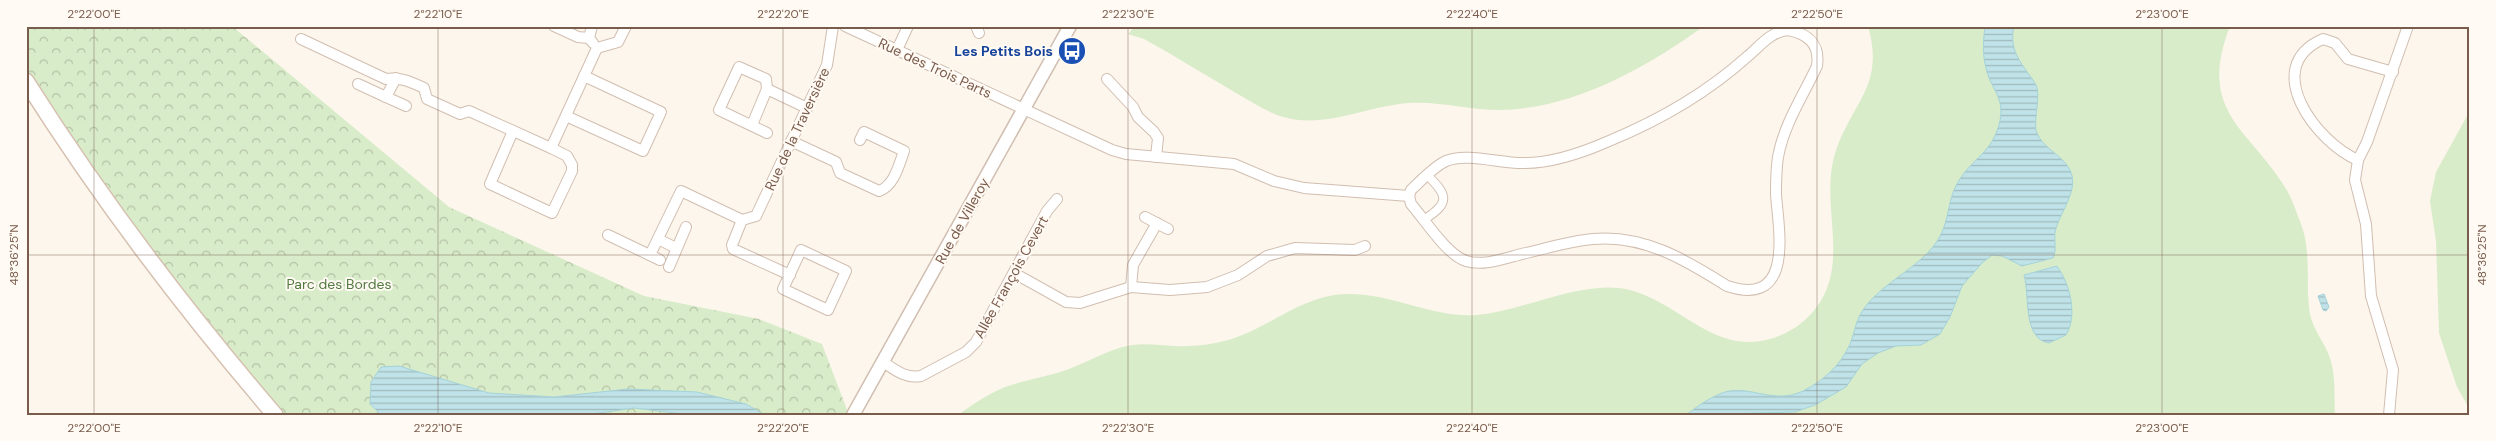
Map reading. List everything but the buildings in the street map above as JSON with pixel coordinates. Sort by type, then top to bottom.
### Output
[{"type":"main road","points":[[26,81],[72,153],[222,353],[275,415]]},
{"type":"street","points":[[554,26],[578,37],[589,38],[597,48]]},
{"type":"street","points":[[589,38],[592,26]]},
{"type":"street","points":[[551,148],[597,48],[618,42],[626,26]]},
{"type":"street","name":"Rue de la Traversière","points":[[742,220],[756,216],[807,108],[827,64],[833,26]]},
{"type":"street","name":"Rue des Trois Parts","points":[[845,26],[1112,150],[1156,157],[1234,164],[1274,181],[1304,188],[1409,196]]},
{"type":"street","points":[[896,50],[908,26]]},
{"type":"street","name":"Rue de Villeroy","points":[[853,415],[1070,26]]},
{"type":"street","points":[[2389,415],[2393,370],[2371,296],[2366,224],[2355,180],[2358,160],[2393,72],[2408,26]]},
{"type":"street","points":[[1788,30],[1806,35],[1816,48],[1817,66],[1792,114],[1778,157],[1776,193],[1781,250],[1779,262],[1774,274],[1759,287],[1747,289],[1732,287],[1672,253],[1631,240],[1613,238],[1568,243],[1486,262],[1467,262],[1452,252],[1411,204],[1409,196],[1411,190],[1427,175],[1445,161],[1454,159],[1526,164],[1570,155],[1606,142],[1641,127],[1704,91],[1732,70],[1773,34],[1780,31],[1788,30]]},
{"type":"street","points":[[301,39],[386,79],[396,78],[424,88],[427,99],[460,114],[469,111],[551,148],[567,156],[572,165],[572,171],[552,213],[490,184],[513,131]]},
{"type":"street","points":[[2358,160],[2342,154],[2304,113],[2297,100],[2295,72],[2305,51],[2323,39],[2335,43],[2348,59],[2393,72]]},
{"type":"street","points":[[752,125],[767,89],[766,79],[739,67],[719,110],[767,133]]},
{"type":"street","points":[[566,116],[643,151],[654,128],[661,112],[584,76]]},
{"type":"street","points":[[386,97],[396,78]]},
{"type":"street","points":[[1106,78],[1158,138],[1156,157]]},
{"type":"street","points":[[358,84],[406,106]]},
{"type":"street","points":[[767,89],[807,108]]},
{"type":"street","points":[[791,141],[836,162],[840,173],[879,191],[885,189],[890,184],[904,151],[864,132],[860,140]]},
{"type":"street","points":[[1425,219],[1440,207],[1444,194],[1442,189],[1427,175]]},
{"type":"street","points":[[608,235],[655,258],[658,240],[681,191],[742,220],[732,245],[733,249],[790,275]]},
{"type":"street","name":"Allée François Cevert","points":[[883,362],[906,376],[914,378],[966,352],[976,342],[1048,211],[1057,199]]},
{"type":"street","points":[[1145,217],[1168,229]]},
{"type":"street","points":[[1131,287],[1133,265],[1156,223]]},
{"type":"street","points":[[669,267],[686,227]]},
{"type":"street","points":[[658,240],[676,248]]},
{"type":"street","points":[[1014,273],[1073,304],[1131,287],[1170,290],[1206,287],[1232,279],[1267,256],[1282,250],[1309,247],[1355,250],[1365,246]]},
{"type":"street","points":[[801,250],[846,271],[828,310],[783,289],[790,275],[801,250]]},
{"type":"green space","name":"Parc des Bordes","points":[[26,26],[232,26],[449,207],[644,296],[759,319],[822,344],[849,415],[281,415],[224,351],[26,85]]},
{"type":"green space","points":[[1135,26],[1704,26],[1682,42],[1633,71],[1581,94],[1555,102],[1527,108],[1500,110],[1432,103],[1409,103],[1377,108],[1331,119],[1299,120],[1283,117],[1265,109],[1144,39],[1128,34]]},
{"type":"green space","points":[[1868,26],[2230,26],[2221,56],[2219,80],[2223,100],[2232,118],[2244,135],[2273,170],[2288,192],[2301,224],[2306,246],[2310,314],[2332,365],[2335,415],[958,415],[1004,388],[1055,374],[1115,349],[1137,344],[1188,346],[1221,342],[1243,335],[1314,300],[1345,294],[1362,294],[1378,297],[1444,313],[1477,315],[1512,308],[1567,293],[1602,288],[1619,288],[1639,293],[1658,301],[1711,332],[1729,339],[1749,342],[1770,339],[1781,335],[1792,330],[1811,314],[1823,296],[1830,278],[1833,238],[1830,197],[1834,157],[1848,123],[1869,81],[1872,65],[1872,47]]},
{"type":"green space","points":[[2470,105],[2470,410],[2457,387],[2439,333],[2436,241],[2430,201],[2436,172],[2467,116]]},
{"type":"water","points":[[1985,26],[2014,26],[2013,44],[2015,51],[2037,89],[2036,130],[2038,136],[2070,170],[2072,178],[2071,193],[2055,232],[2053,258],[2022,266],[2002,256],[1992,255],[1982,263],[1962,286],[1950,317],[1940,334],[1921,345],[1896,346],[1878,353],[1862,364],[1846,387],[1815,405],[1795,412],[1686,415],[1709,399],[1725,392],[1744,391],[1772,396],[1792,395],[1818,382],[1831,372],[1842,359],[1851,341],[1858,318],[1867,305],[1884,288],[1924,257],[1932,248],[1942,231],[1954,189],[1992,141],[2000,121],[2000,101],[1988,75],[1984,57]]},
{"type":"water","points":[[2057,266],[2069,290],[2072,309],[2070,327],[2066,335],[2049,343],[2040,340],[2031,325],[2024,275]]},
{"type":"water","points":[[2324,294],[2329,307],[2326,311],[2323,310],[2318,296]]},
{"type":"water","points":[[399,366],[489,393],[554,397],[628,389],[697,392],[746,404],[765,415],[691,415],[634,408],[585,415],[381,415],[370,404],[371,382],[381,367]]},
{"type":"place","name":"Les Petits Bois","points":[[1072,51]]}]
